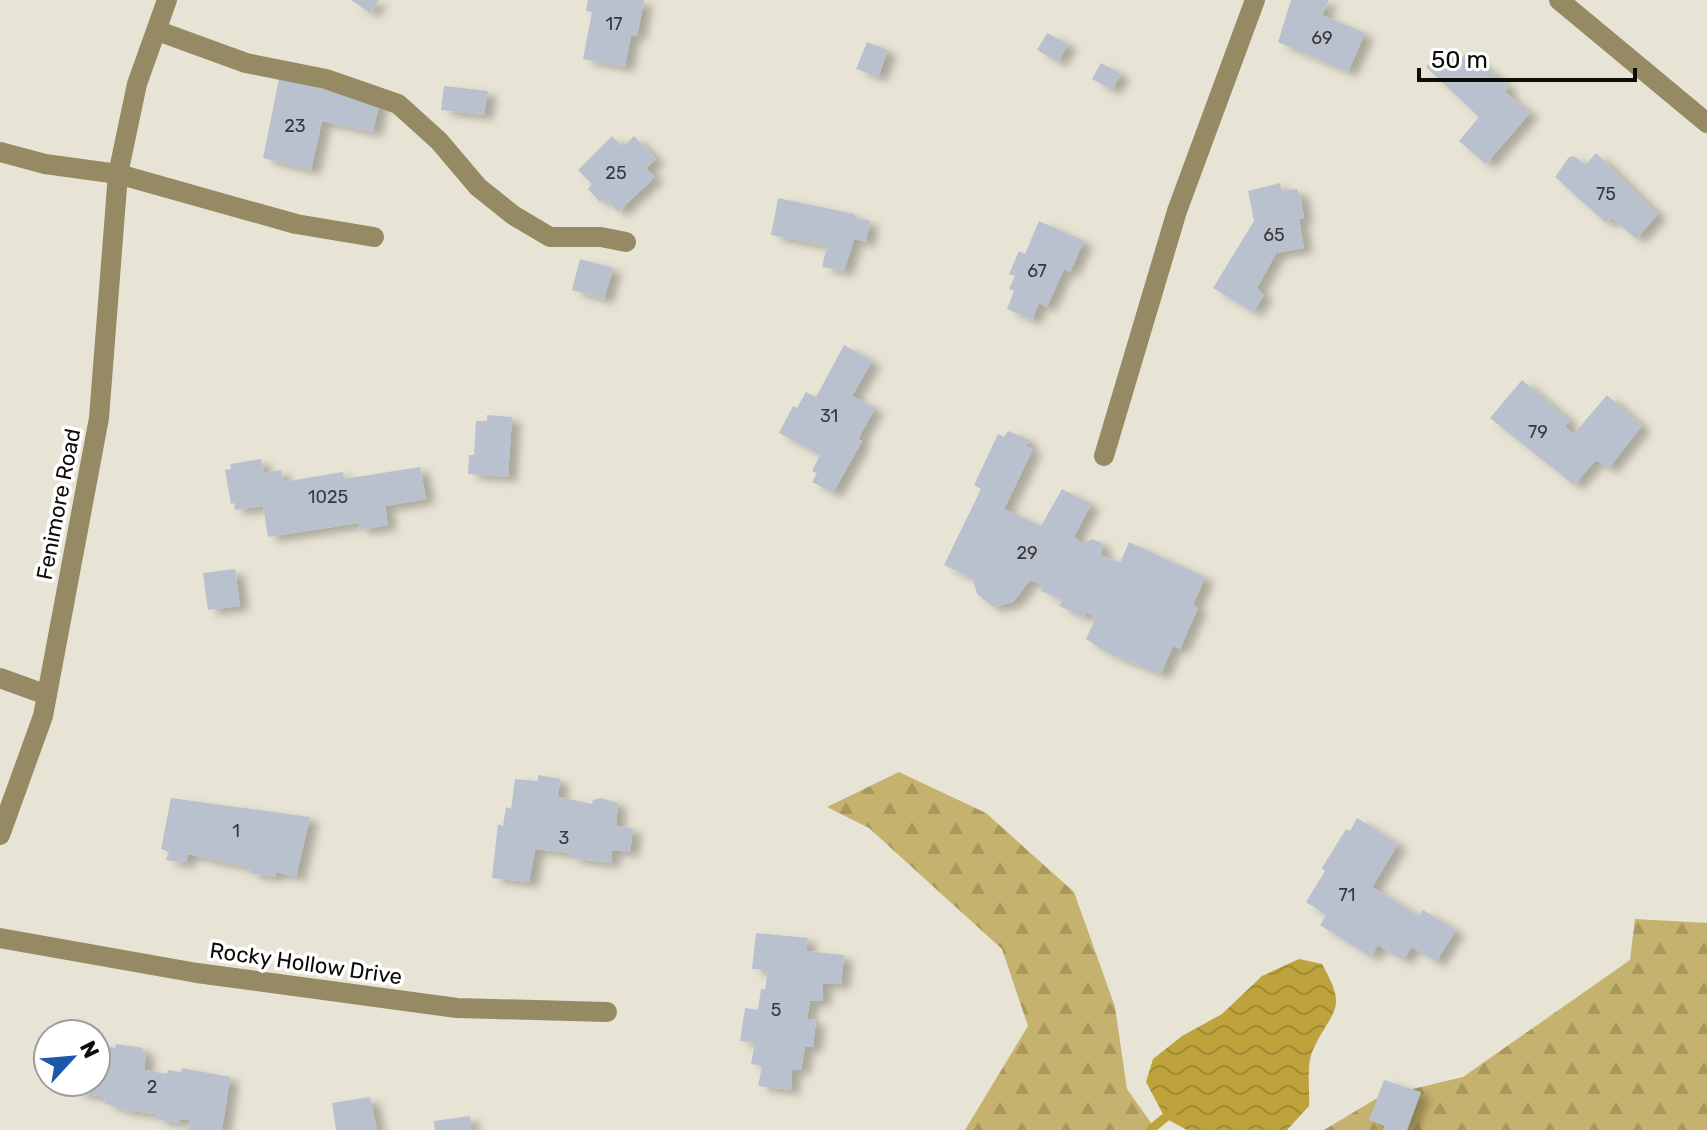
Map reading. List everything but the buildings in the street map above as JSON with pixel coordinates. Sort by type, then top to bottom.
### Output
[{"type":"street","name":"Fenimore Road","points":[[0,835],[17,796],[47,695],[99,418],[118,174],[137,84],[167,0]]},
{"type":"street","points":[[1104,456],[1177,211],[1255,0]]},
{"type":"street","points":[[1559,0],[1707,123]]},
{"type":"street","points":[[158,31],[246,63],[326,79],[398,104],[439,141],[478,187],[513,215],[550,237],[601,237],[626,242]]},
{"type":"street","points":[[0,152],[45,164],[118,174],[296,224],[374,237]]},
{"type":"street","points":[[0,678],[47,695]]},
{"type":"street","name":"Rocky Hollow Drive","points":[[0,938],[197,973],[457,1008],[607,1012]]},
{"type":"green space","points":[[899,772],[986,813],[1074,892],[1115,1007],[1127,1089],[1156,1130],[965,1130],[1028,1026],[1002,949],[869,828],[827,807]]},
{"type":"green space","points":[[1635,919],[1707,923],[1707,1130],[1324,1130],[1379,1097],[1463,1077],[1630,960]]},
{"type":"water","points":[[1299,959],[1322,964],[1336,1001],[1335,1009],[1311,1056],[1309,1106],[1287,1130],[1187,1130],[1165,1118],[1146,1082],[1153,1059],[1182,1036],[1222,1014],[1262,976]]},
{"type":"waterway","points":[[1150,1130],[1172,1112]]}]
